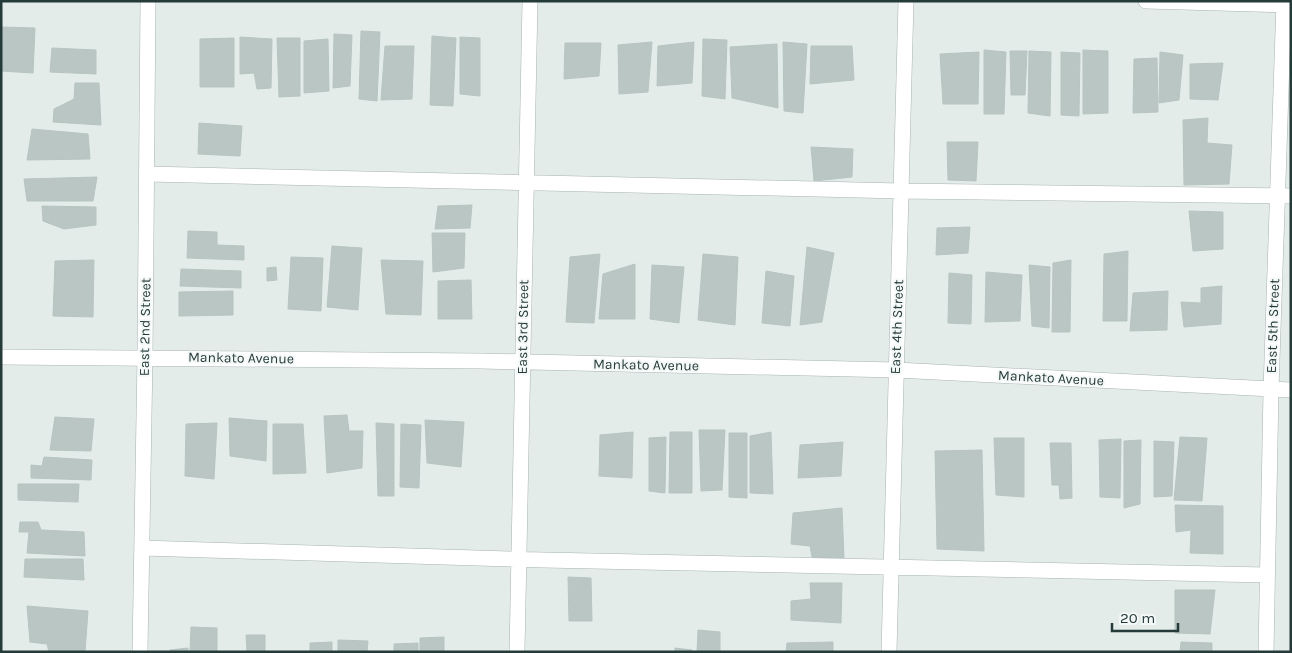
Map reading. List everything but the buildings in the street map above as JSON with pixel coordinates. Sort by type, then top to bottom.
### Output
[{"type":"street","name":"East 2nd Street","points":[[140,652],[148,1]]},
{"type":"street","name":"East 3rd Street","points":[[517,652],[530,1]]},
{"type":"street","name":"East 4th Street","points":[[888,652],[906,1]]},
{"type":"street","points":[[1146,1],[1286,4]]},
{"type":"street","name":"East 5th Street","points":[[1266,652],[1271,390],[1284,196],[1286,4]]},
{"type":"street","points":[[147,174],[901,191],[1284,196]]},
{"type":"street","name":"Mankato Avenue","points":[[1,357],[523,362],[896,370],[1291,390]]},
{"type":"street","points":[[142,548],[519,559],[1267,575]]}]
